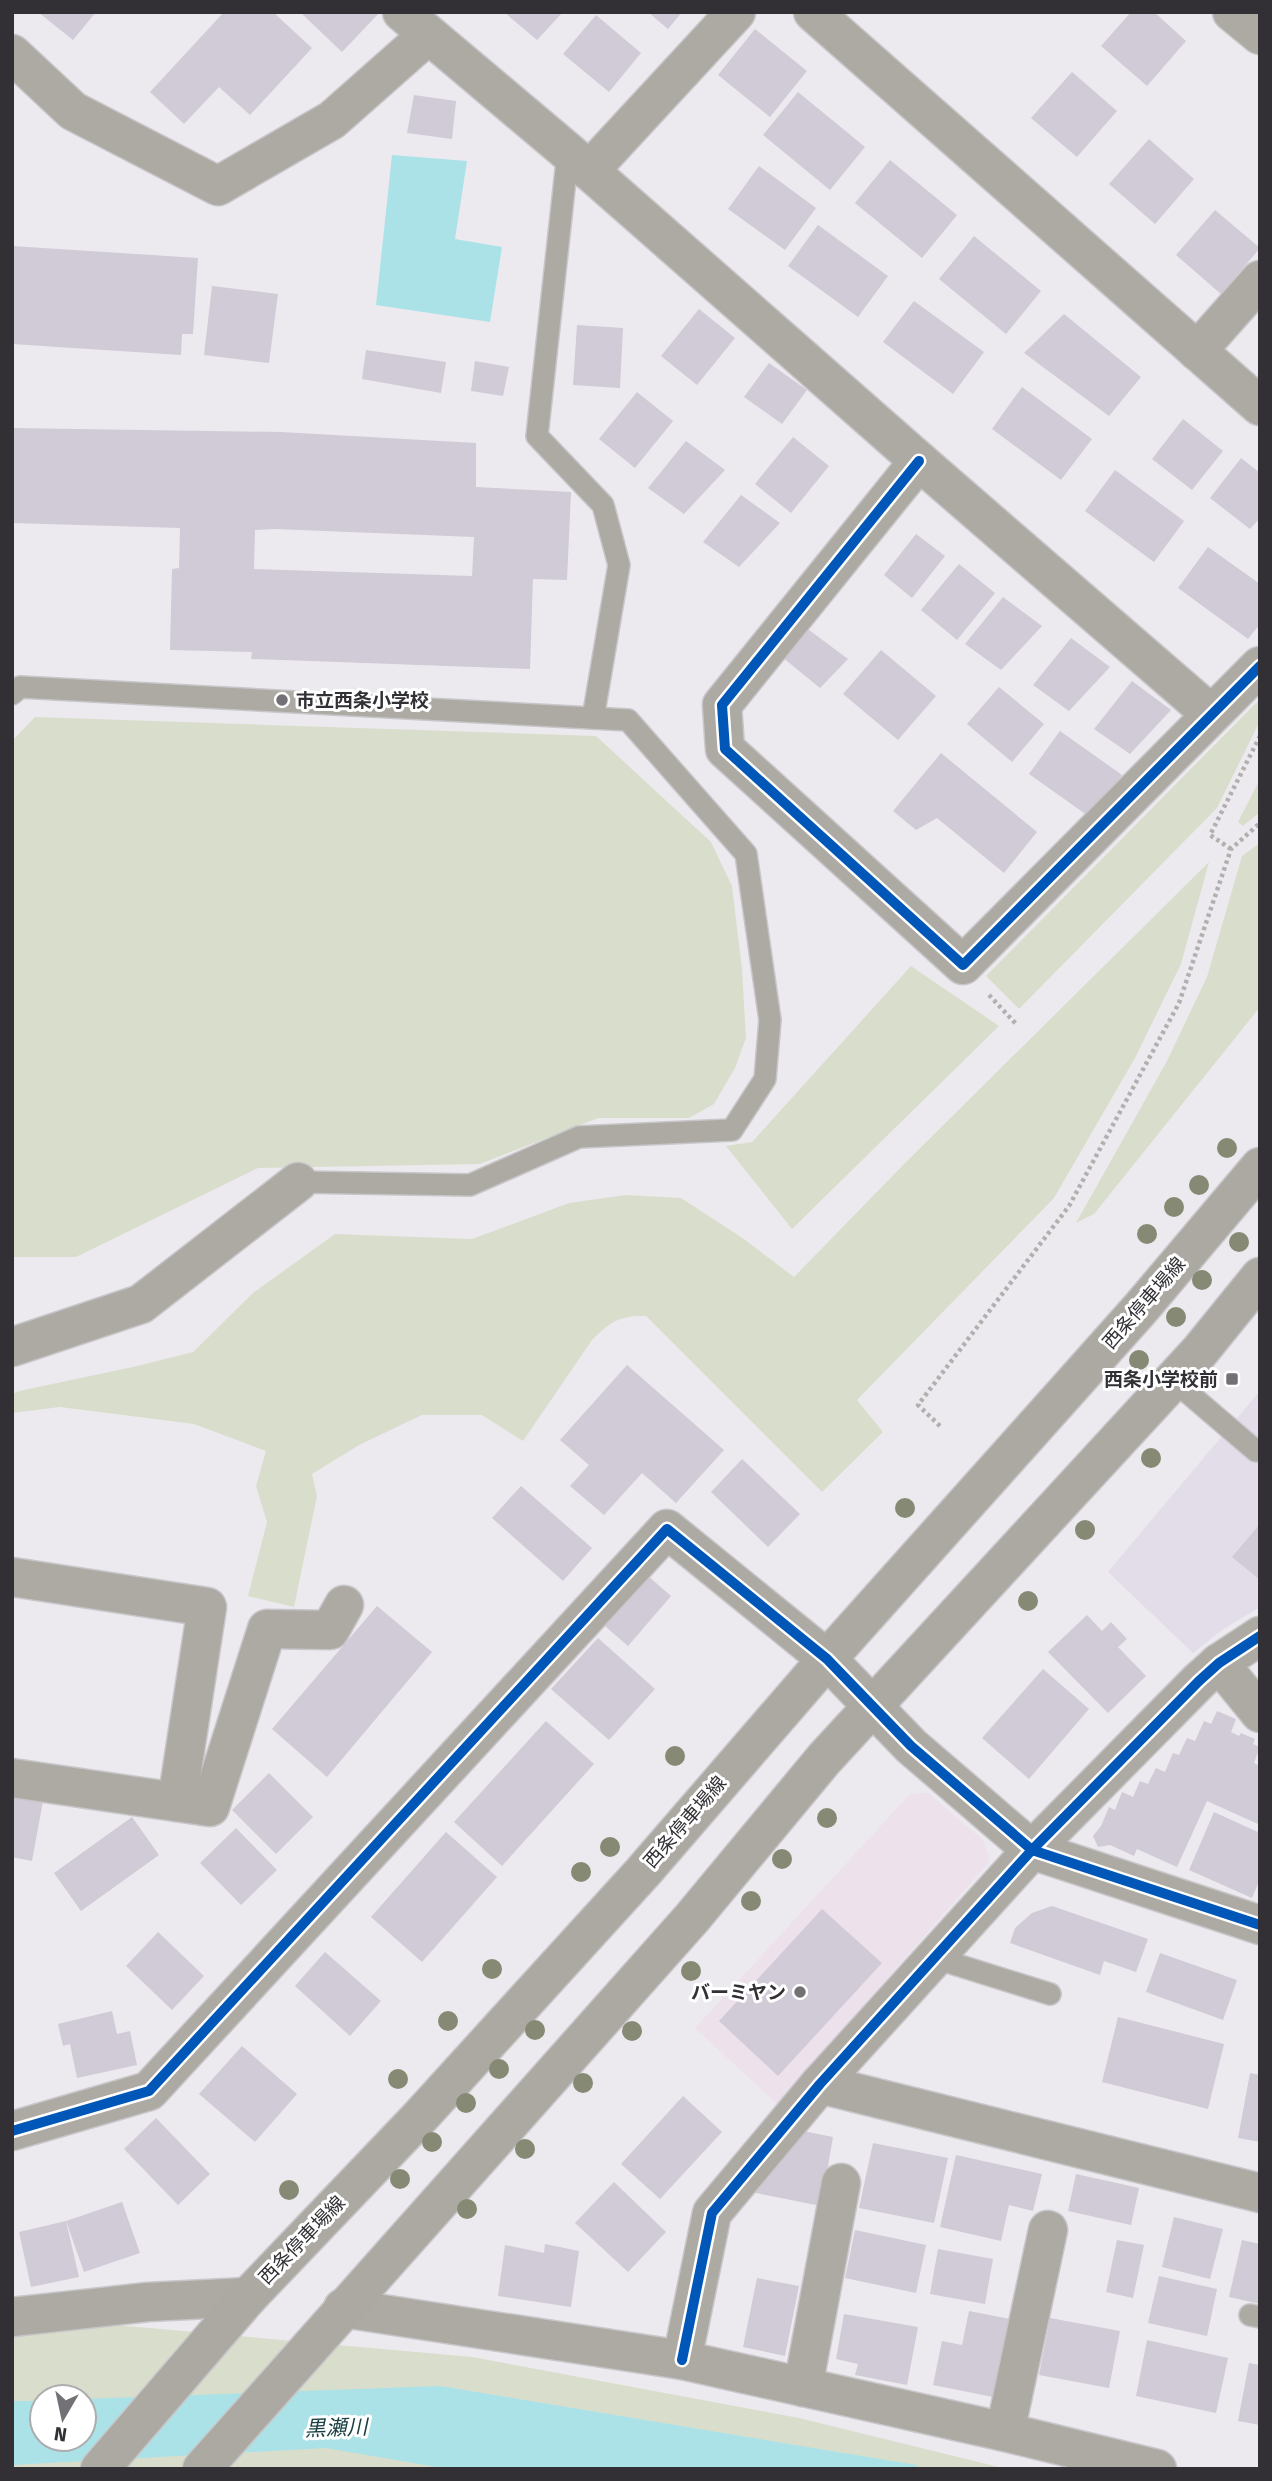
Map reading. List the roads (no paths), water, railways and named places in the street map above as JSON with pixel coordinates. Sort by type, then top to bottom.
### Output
[{"type":"main road","name":"西条停車場線","points":[[100,2469],[237,2310],[419,2118],[624,1892],[827,1659],[1140,1310],[1260,1167]]},
{"type":"main road","points":[[202,2469],[692,1918],[824,1759],[1200,1351],[1260,1277]]},
{"type":"street","points":[[578,161],[736,12]]},
{"type":"street","points":[[813,12],[1260,406]]},
{"type":"street","points":[[1232,12],[1260,35]]},
{"type":"street","points":[[12,54],[74,111],[218,186],[332,120],[414,24],[578,161],[1211,714]]},
{"type":"street","points":[[1197,351],[1260,280]]},
{"type":"street","points":[[919,461],[722,705],[724,748],[962,965],[1260,666]]},
{"type":"street","points":[[12,1346],[141,1304],[298,1182]]},
{"type":"street","points":[[12,2132],[149,2091],[667,1529],[827,1659],[911,1746],[1032,1850],[1260,1926]]},
{"type":"street","points":[[12,1577],[84,1593],[207,1607],[177,1802]]},
{"type":"street","points":[[12,1778],[210,1807],[267,1629],[330,1630],[344,1605]]},
{"type":"street","points":[[682,2360],[712,2213],[820,2084],[1032,1850],[1219,1663],[1260,1636]]},
{"type":"street","points":[[1219,1663],[1260,1713]]},
{"type":"street","points":[[820,2084],[1260,2193]]},
{"type":"street","points":[[803,2387],[841,2183]]},
{"type":"street","points":[[1005,2432],[1048,2230]]},
{"type":"street","points":[[12,2317],[148,2302],[237,2310]]},
{"type":"street","points":[[333,2319],[682,2360],[1157,2469]]},
{"type":"lane","points":[[578,161],[537,436],[603,505],[619,565],[593,719]]},
{"type":"lane","points":[[12,694],[20,687],[628,720],[746,854],[770,1020],[765,1079],[732,1130],[579,1137],[470,1185],[298,1182]]},
{"type":"lane","points":[[1173,1380],[1256,1451]]},
{"type":"lane","points":[[935,1958],[1050,1994]]},
{"type":"water","points":[[392,155],[467,161],[455,239],[502,247],[490,322],[376,305]]},
{"type":"water","name":"黒瀬川","points":[[440,2386],[916,2465],[920,2469],[448,2469],[326,2448],[12,2465],[12,2401],[28,2401],[28,2453],[98,2453],[98,2398]]},
{"type":"place","name":"市立西条小学校","points":[[282,700]]},
{"type":"place","name":"西条小学校前","points":[[1232,1379]]},
{"type":"place","name":"バーミヤン","points":[[800,1992]]}]
